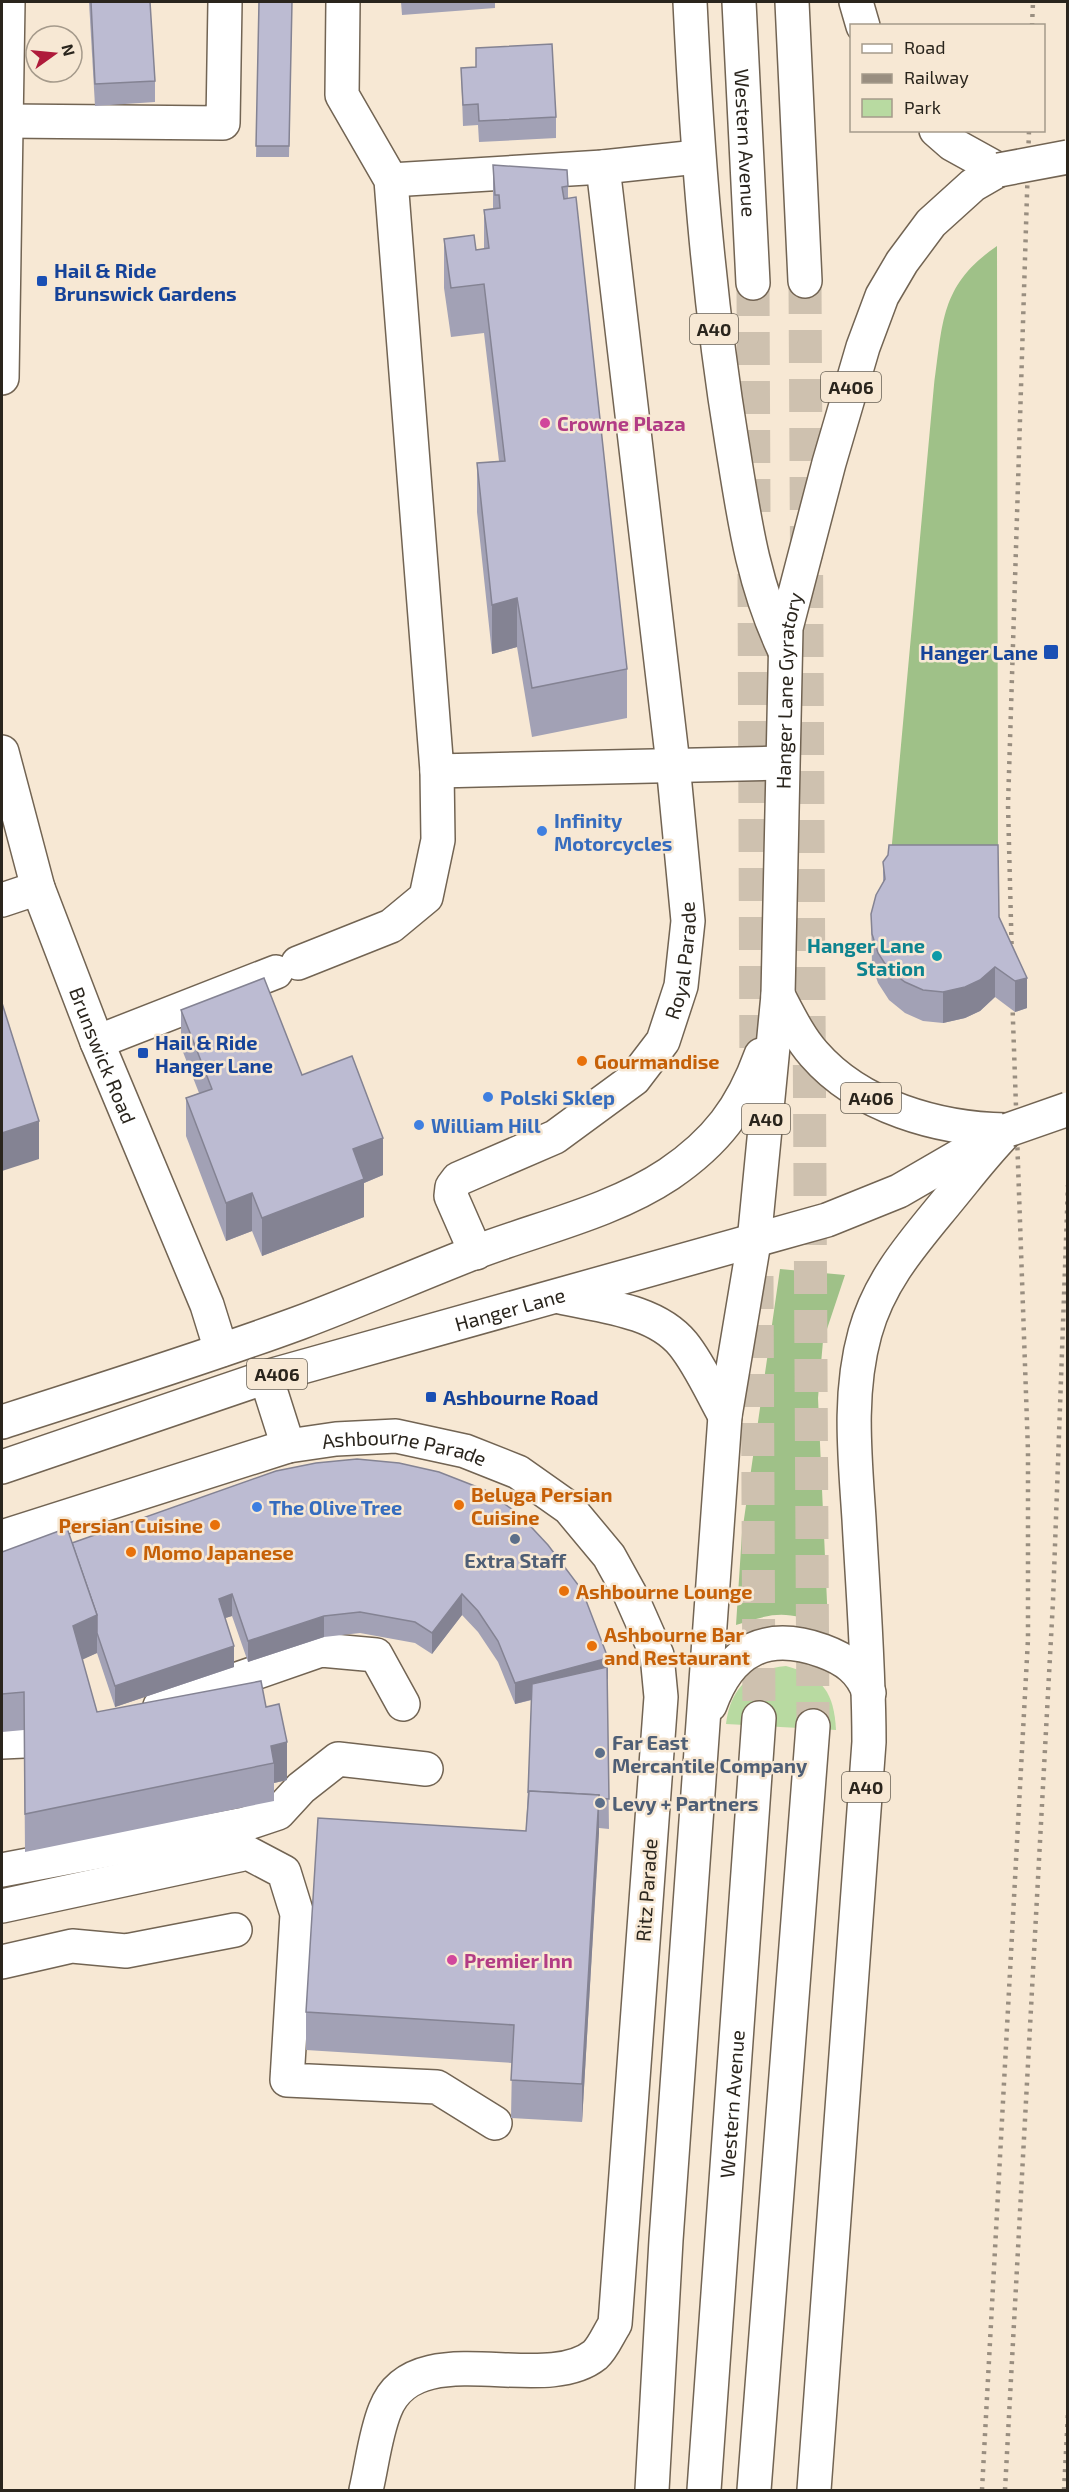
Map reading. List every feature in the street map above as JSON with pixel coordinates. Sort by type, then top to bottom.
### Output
[{"type":"main road","points":[[2,378],[8,2]]},
{"type":"main road","points":[[6,121],[223,123],[225,2]]},
{"type":"main road","points":[[97,1042],[392,926],[426,897],[438,840],[437,771],[391,180],[342,95],[343,2]]},
{"type":"main road","name":"A40","points":[[690,2],[697,157],[712,314],[745,527],[760,590],[784,649]]},
{"type":"main road","name":"Western Avenue","points":[[739,2],[753,283]]},
{"type":"main road","points":[[792,2],[805,281]]},
{"type":"main road","points":[[856,2],[862,24]]},
{"type":"main road","points":[[938,132],[952,144],[999,170]]},
{"type":"main road","points":[[391,180],[603,167],[697,157]]},
{"type":"main road","name":"Hanger Lane Gyratory","points":[[1068,157],[999,170],[973,185],[932,222],[902,262],[882,296],[863,346],[791,606],[784,649],[778,995],[814,1054],[832,1072],[859,1091],[890,1106],[943,1123],[975,1129],[1008,1130],[1068,1109]]},
{"type":"main road","name":"Royal Parade","points":[[476,1253],[451,1196],[452,1187],[458,1179],[555,1137],[634,1079],[663,1041],[681,986],[688,921],[673,764],[603,167]]},
{"type":"main road","name":"Brunswick Road","points":[[2,752],[38,888],[97,1042],[207,1305],[221,1350]]},
{"type":"main road","points":[[437,771],[782,763]]},
{"type":"main road","points":[[2,900],[38,888]]},
{"type":"main road","name":"A40","points":[[652,2490],[666,2241],[725,1416],[754,1242],[778,995]]},
{"type":"main road","name":"A406","points":[[2,1422],[300,1323],[476,1253],[639,1192],[669,1174],[706,1145],[735,1113],[750,1087],[778,995]]},
{"type":"main road","name":"A40","points":[[814,2490],[868,1755],[869,1693],[853,1421],[856,1372],[865,1332],[879,1296],[903,1252],[1008,1130]]},
{"type":"main road","name":"Hanger Lane","points":[[2,1467],[266,1377],[754,1242],[872,1204],[1008,1130]]},
{"type":"main road","name":"A406","points":[[557,1296],[632,1313],[666,1329],[684,1345],[725,1416]]},
{"type":"main road","points":[[266,1377],[288,1446]]},
{"type":"main road","name":"Ashbourne Parade","points":[[2,1537],[288,1446],[336,1439],[396,1436],[465,1450],[518,1472]]},
{"type":"main road","name":"Ritz Parade","points":[[366,2490],[385,2409],[398,2389],[422,2375],[452,2370],[564,2369],[596,2354],[615,2324],[661,1697],[657,1655],[630,1594],[609,1556],[569,1508],[518,1472]]},
{"type":"main road","name":"A40","points":[[705,1718],[716,1688],[726,1671],[745,1653],[777,1642],[807,1646],[852,1666],[864,1679],[869,1693]]},
{"type":"main road","points":[[134,1713],[233,1682],[321,1650],[376,1655],[403,1704]]},
{"type":"main road","name":"Western Avenue","points":[[704,2490],[759,1718]]},
{"type":"main road","points":[[754,2490],[813,1726]]},
{"type":"main road","points":[[2,1870],[245,1824],[278,1813],[301,1788],[338,1759],[426,1769]]},
{"type":"main road","points":[[2,1906],[248,1853],[285,1872],[297,1914],[287,2080],[437,2087],[495,2123]]},
{"type":"main road","points":[[2,1962],[72,1946],[126,1951],[235,1930]]},
{"type":"main road","points":[[621,2238],[666,2241]]},
{"type":"green space","points":[[997,246],[998,875],[889,876],[934,385],[943,324],[954,291],[964,275]]},
{"type":"green space","points":[[780,1269],[845,1275],[823,1341],[818,1398],[828,1625],[791,1616],[773,1615],[736,1625],[742,1533]]},
{"type":"green space","points":[[786,1666],[809,1675],[824,1688],[833,1706],[836,1730],[726,1724],[732,1700],[744,1683],[762,1671]]},
{"type":"building","points":[[91,2],[150,2],[155,81],[95,84]]},
{"type":"building","points":[[259,2],[292,2],[289,146],[256,146]]},
{"type":"building","points":[[552,44],[556,117],[479,121],[478,104],[463,105],[461,68],[476,67],[476,48]]},
{"type":"building","name":"Crowne Plaza","points":[[493,165],[567,170],[568,186],[562,187],[564,199],[576,197],[627,669],[532,688],[517,598],[492,605],[477,463],[505,461],[484,284],[451,288],[444,239],[474,235],[476,250],[489,248],[484,210],[500,208],[499,195],[495,195]]},
{"type":"building","name":"Hanger Lane Station","points":[[889,845],[998,845],[999,917],[1027,978],[1015,981],[995,967],[980,980],[965,987],[943,992],[923,990],[905,982],[889,970],[878,953],[872,934],[871,914],[876,895],[885,879],[883,862],[888,855]]},
{"type":"building","points":[[264,978],[302,1075],[352,1056],[383,1138],[353,1149],[364,1179],[262,1218],[252,1193],[226,1203],[186,1098],[212,1089],[181,1010]]},
{"type":"building","points":[[2,1003],[39,1121],[2,1133]]},
{"type":"building","points":[[357,1459],[399,1463],[439,1472],[485,1490],[520,1515],[548,1545],[582,1590],[608,1658],[515,1683],[498,1641],[478,1611],[462,1594],[432,1633],[415,1622],[360,1612],[324,1616],[248,1641],[232,1594],[219,1599],[234,1646],[115,1686],[97,1633],[97,1615],[72,1543],[276,1471],[316,1463]]},
{"type":"building","points":[[67,1528],[97,1615],[73,1626],[97,1712],[261,1681],[266,1707],[279,1704],[287,1742],[271,1746],[274,1763],[25,1814],[24,1692],[2,1694],[2,1552]]},
{"type":"building","points":[[607,1667],[609,1799],[599,1798],[599,1795],[529,1791],[528,1793],[532,1684]]},
{"type":"building","name":"Premier Inn","points":[[529,1791],[599,1795],[582,2084],[511,2080],[514,2025],[306,2012],[318,1818],[526,1831]]},
{"type":"tunnel","points":[[805,281],[813,1726]]},
{"type":"tunnel","points":[[753,283],[754,519]]},
{"type":"tunnel","points":[[754,574],[756,1083]]},
{"type":"tunnel","points":[[757,1276],[759,1718]]},
{"type":"railway","points":[[1032,24],[1033,2]]},
{"type":"railway","points":[[1012,962],[1008,805],[1029,132]]},
{"type":"railway","points":[[982,2490],[1028,1639],[1028,1451],[1012,992]]},
{"type":"railway","points":[[1005,2490],[1053,1601],[1068,1185]]},
{"type":"railway","points":[[1064,2490],[1068,2413]]},
{"type":"place","name":"Hail & Ride Brunswick Gardens","points":[[42,281]]},
{"type":"place","name":"Crowne Plaza","points":[[545,423]]},
{"type":"place","name":"Hanger Lane","points":[[1051,652]]},
{"type":"place","name":"Infinity Motorcycles","points":[[542,831]]},
{"type":"place","name":"Hanger Lane Station","points":[[937,956]]},
{"type":"place","name":"Hail & Ride Hanger Lane","points":[[143,1053]]},
{"type":"place","name":"Gourmandise","points":[[582,1061]]},
{"type":"place","name":"Polski Sklep","points":[[488,1097]]},
{"type":"place","name":"William Hill","points":[[419,1125]]},
{"type":"place","name":"Ashbourne Road","points":[[431,1397]]},
{"type":"place","name":"Beluga Persian Cuisine","points":[[459,1505]]},
{"type":"place","name":"The Olive Tree","points":[[257,1507]]},
{"type":"place","name":"Persian Cuisine","points":[[215,1525]]},
{"type":"place","name":"Extra Staff","points":[[515,1539]]},
{"type":"place","name":"Momo Japanese","points":[[131,1552]]},
{"type":"place","name":"Ashbourne Lounge","points":[[564,1591]]},
{"type":"place","name":"Ashbourne Bar and Restaurant","points":[[592,1646]]},
{"type":"place","name":"Far East Mercantile Company","points":[[600,1753]]},
{"type":"place","name":"Levy + Partners","points":[[600,1803]]},
{"type":"place","name":"Premier Inn","points":[[452,1960]]}]
